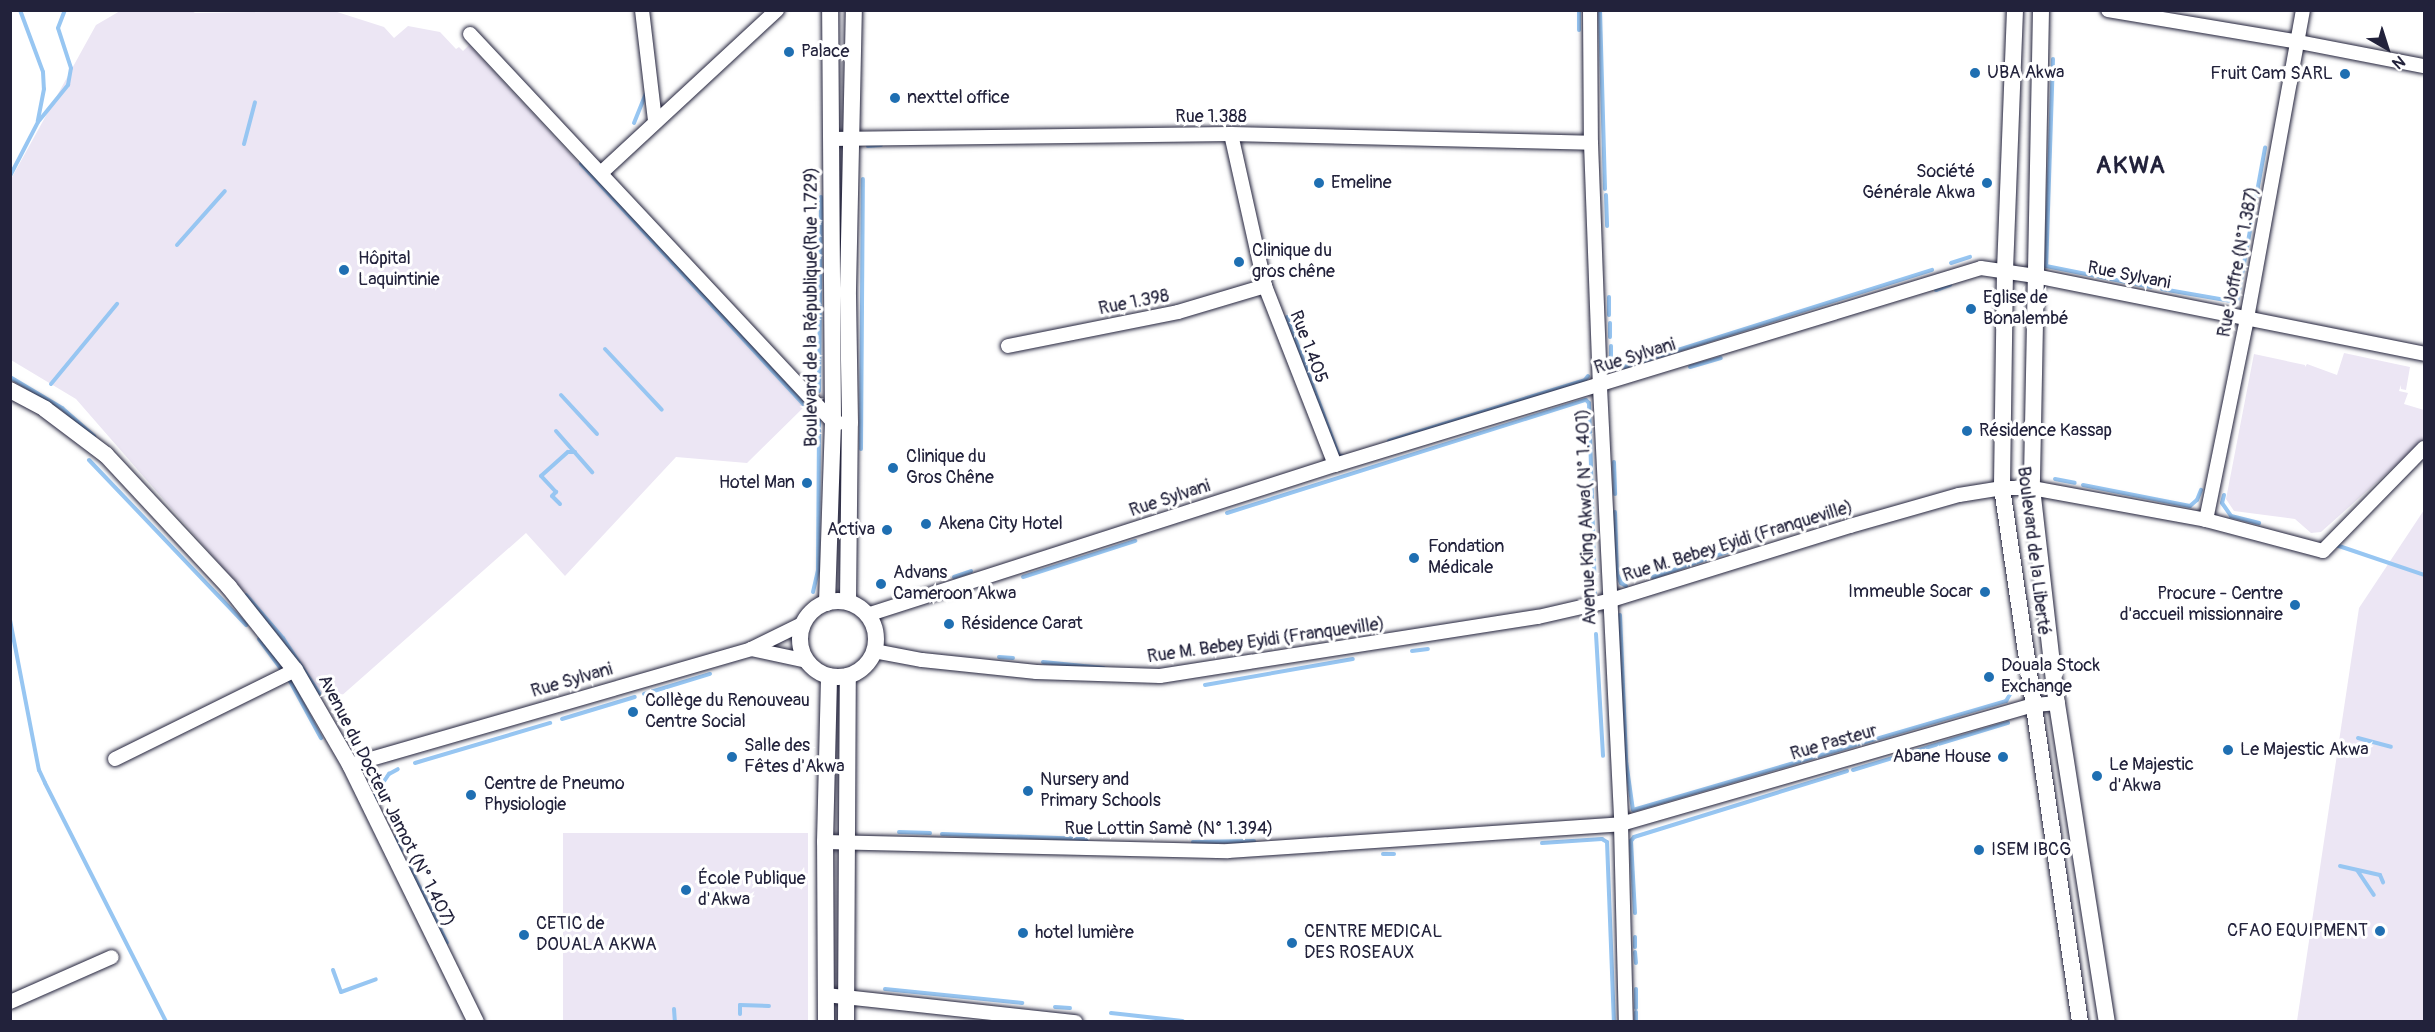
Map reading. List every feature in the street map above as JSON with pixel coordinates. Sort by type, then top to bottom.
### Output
[{"type":"main road","name":"Boulevard de la République(Rue 1.729)","points":[[826,603],[833,423],[830,10]]},
{"type":"main road","name":"Boulevard de la République(Rue 1.729)","points":[[848,602],[850,423],[848,290],[854,10]]},
{"type":"main road","name":"Boulevard de la Liberté","points":[[2015,10],[2005,270],[2002,488],[2080,1022]]},
{"type":"main road","name":"Boulevard de la Liberté","points":[[2042,10],[2031,488],[2058,703],[2107,1022]]},
{"type":"main road","name":"Avenue du Docteur Jamot (N° 1.407)","points":[[10,390],[45,409],[106,454],[229,587],[295,669],[350,765],[476,1022]]},
{"type":"main road","points":[[848,602],[867,615],[875,632],[874,651],[864,667],[848,676],[829,676],[813,668],[807,661],[800,645],[804,623],[815,609],[826,603],[848,602]]},
{"type":"main road","points":[[826,1022],[825,842],[829,676]]},
{"type":"main road","points":[[846,1022],[848,676]]},
{"type":"street","points":[[642,10],[656,121]]},
{"type":"street","points":[[601,173],[777,10]]},
{"type":"street","name":"Avenue King Akwa( N° 1.401)","points":[[1590,10],[1591,143],[1608,601],[1621,824],[1626,1022]]},
{"type":"street","points":[[2108,10],[2299,42],[2424,66]]},
{"type":"street","name":"Rue Joffre (N°1.387)","points":[[2206,520],[2247,318],[2303,10]]},
{"type":"street","points":[[470,34],[833,423],[850,423]]},
{"type":"street","name":"Rue 1.388","points":[[831,139],[1232,134],[1591,143]]},
{"type":"street","name":"Rue 1.405","points":[[1232,134],[1265,286],[1335,465]]},
{"type":"street","name":"Rue Sylvani","points":[[867,615],[1335,465],[1600,387],[1981,268],[2005,270],[2424,354]]},
{"type":"street","name":"Rue 1.398","points":[[1008,346],[1178,312],[1265,286]]},
{"type":"street","name":"Rue M. Bebey Eyidi (Franqueville)","points":[[874,651],[922,660],[1036,672],[1160,676],[1515,622],[1608,601],[1850,526],[1959,495],[2002,488],[2031,488],[2206,520],[2323,551],[2424,448]]},
{"type":"street","points":[[751,649],[804,623]]},
{"type":"street","name":"Rue Sylvani","points":[[350,765],[751,649],[807,661]]},
{"type":"street","points":[[116,759],[295,669]]},
{"type":"street","name":"Rue Pasteur","points":[[1621,824],[2034,705],[2058,703]]},
{"type":"street","name":"Rue Lottin Samè (N° 1.394)","points":[[825,842],[1228,850],[1621,824]]},
{"type":"street","points":[[10,1002],[112,957]]},
{"type":"street","points":[[826,995],[1076,1022]]},
{"type":"shaded area","name":"Hôpital Laquintinie","points":[[190,10],[195,13],[334,11],[384,27],[394,38],[408,26],[440,32],[456,49],[459,47],[463,51],[469,45],[805,406],[747,463],[676,457],[565,576],[526,533],[331,705],[252,601],[76,399],[11,360],[11,179],[96,25],[120,11]]},
{"type":"shaded area","points":[[2344,353],[2410,367],[2406,390],[2401,389],[2401,385],[2399,391],[2408,393],[2404,404],[2424,410],[2424,440],[2321,532],[2311,533],[2295,519],[2234,511],[2226,499],[2254,354],[2305,365],[2305,367],[2307,364],[2337,375]]},
{"type":"shaded area","points":[[2424,510],[2424,1021],[2297,1021],[2359,608]]},
{"type":"shaded area","name":"École Publique d'Akwa","points":[[563,833],[808,833],[808,1021],[563,1021]]},
{"type":"waterway","points":[[20,10],[43,72],[44,89],[38,121]]},
{"type":"waterway","points":[[10,176],[38,122],[68,85],[71,68],[58,28],[65,10]]},
{"type":"waterway","points":[[1579,10],[1579,30]]},
{"type":"waterway","points":[[1600,10],[1605,189]]},
{"type":"waterway","points":[[2053,59],[2046,266],[2151,287]]},
{"type":"waterway","points":[[634,123],[646,93]]},
{"type":"waterway","points":[[244,144],[255,102]]},
{"type":"waterway","points":[[868,146],[881,145]]},
{"type":"waterway","points":[[2162,289],[2237,302],[2265,148]]},
{"type":"waterway","points":[[581,164],[819,421]]},
{"type":"waterway","points":[[861,449],[863,179]]},
{"type":"waterway","points":[[177,245],[225,191]]},
{"type":"waterway","points":[[1606,195],[1607,226]]},
{"type":"waterway","points":[[819,391],[821,197]]},
{"type":"waterway","points":[[1951,263],[1970,257]]},
{"type":"waterway","points":[[1624,367],[1932,270]]},
{"type":"waterway","points":[[1936,290],[1950,285]]},
{"type":"waterway","points":[[1609,297],[1609,315]]},
{"type":"waterway","points":[[51,384],[117,304]]},
{"type":"waterway","points":[[1287,317],[1339,456],[1342,456]]},
{"type":"waterway","points":[[1610,323],[1610,337]]},
{"type":"waterway","points":[[1611,346],[1611,367]]},
{"type":"waterway","points":[[605,349],[662,410]]},
{"type":"waterway","points":[[1690,367],[1721,358]]},
{"type":"waterway","points":[[1389,441],[1585,380],[1588,376]]},
{"type":"waterway","points":[[10,377],[62,408],[94,436]]},
{"type":"waterway","points":[[561,395],[597,434]]},
{"type":"waterway","points":[[1227,513],[1586,400],[1589,403],[1595,597]]},
{"type":"waterway","points":[[813,592],[818,571],[819,419]]},
{"type":"waterway","points":[[556,431],[592,472]]},
{"type":"waterway","points":[[560,504],[552,496],[556,492],[541,476],[568,452],[575,452]]},
{"type":"waterway","points":[[89,460],[246,625]]},
{"type":"waterway","points":[[1614,462],[1615,494]]},
{"type":"waterway","points":[[2055,479],[2075,483]]},
{"type":"waterway","points":[[2083,485],[2190,506],[2197,500],[2201,490]]},
{"type":"waterway","points":[[2224,495],[2222,503],[2231,516],[2259,523]]},
{"type":"waterway","points":[[1615,512],[1617,574],[1621,583],[1626,586]]},
{"type":"waterway","points":[[1023,577],[1135,541]]},
{"type":"waterway","points":[[2336,545],[2424,575]]},
{"type":"waterway","points":[[1653,577],[1739,548]]},
{"type":"waterway","points":[[954,577],[971,571]]},
{"type":"waterway","points":[[246,595],[283,638],[319,693]]},
{"type":"waterway","points":[[1620,615],[1626,761],[1633,810],[2006,701],[2015,686]]},
{"type":"waterway","points":[[10,620],[39,770],[166,1022]]},
{"type":"waterway","points":[[1596,634],[1603,756]]},
{"type":"waterway","points":[[259,639],[290,681],[321,738]]},
{"type":"waterway","points":[[1412,651],[1428,649]]},
{"type":"waterway","points":[[999,657],[1013,658]]},
{"type":"waterway","points":[[1205,685],[1353,659]]},
{"type":"waterway","points":[[1043,662],[1104,668]]},
{"type":"waterway","points":[[644,694],[710,674]]},
{"type":"waterway","points":[[562,719],[635,697]]},
{"type":"waterway","points":[[415,763],[550,723]]},
{"type":"waterway","points":[[1853,770],[2008,723]]},
{"type":"waterway","points":[[2358,738],[2391,747]]},
{"type":"waterway","points":[[376,799],[374,796],[389,774],[398,769]]},
{"type":"waterway","points":[[1635,913],[1631,841],[1634,837],[1847,771]]},
{"type":"waterway","points":[[899,832],[930,833]]},
{"type":"waterway","points":[[942,834],[1087,839]]},
{"type":"waterway","points":[[395,838],[401,851]]},
{"type":"waterway","points":[[1542,843],[1602,839],[1607,842],[1614,1022]]},
{"type":"waterway","points":[[1193,842],[1254,841]]},
{"type":"waterway","points":[[1383,854],[1394,854]]},
{"type":"waterway","points":[[407,862],[447,943]]},
{"type":"waterway","points":[[2340,866],[2380,875],[2383,882]]},
{"type":"waterway","points":[[2357,870],[2374,895]]},
{"type":"waterway","points":[[1635,937],[1635,947]]},
{"type":"waterway","points":[[1635,952],[1636,963]]},
{"type":"waterway","points":[[333,970],[341,992],[376,979]]},
{"type":"waterway","points":[[885,989],[1022,1003]]},
{"type":"waterway","points":[[1636,989],[1636,1008]]},
{"type":"waterway","points":[[740,1014],[740,1005],[769,1006]]},
{"type":"waterway","points":[[1055,1007],[1070,1008]]},
{"type":"waterway","points":[[674,1009],[675,1022]]},
{"type":"waterway","points":[[1636,1012],[1636,1022]]},
{"type":"waterway","points":[[1111,1013],[1183,1021]]},
{"type":"place","name":"Palace","points":[[789,52]]},
{"type":"place","name":"UBA Akwa","points":[[1975,73]]},
{"type":"place","name":"Fruit Cam SARL","points":[[2345,74]]},
{"type":"place","name":"nexttel office","points":[[895,98]]},
{"type":"place","name":"Emeline","points":[[1319,183]]},
{"type":"place","name":"Société Générale Akwa","points":[[1987,183]]},
{"type":"place","name":"Clinique du gros chêne","points":[[1239,262]]},
{"type":"place","name":"Hôpital Laquintinie","points":[[344,270]]},
{"type":"place","name":"Eglise de Bonalembé","points":[[1971,309]]},
{"type":"place","name":"Résidence Kassap","points":[[1967,431]]},
{"type":"place","name":"Clinique du Gros Chêne","points":[[893,468]]},
{"type":"place","name":"Hotel Man","points":[[807,483]]},
{"type":"place","name":"Akena City Hotel","points":[[926,524]]},
{"type":"place","name":"Activa","points":[[887,530]]},
{"type":"place","name":"Fondation Médicale","points":[[1414,558]]},
{"type":"place","name":"Advans Cameroon Akwa","points":[[881,584]]},
{"type":"place","name":"Immeuble Socar","points":[[1985,592]]},
{"type":"place","name":"Procure - Centre d'accueil missionnaire","points":[[2295,605]]},
{"type":"place","name":"Résidence Carat","points":[[949,624]]},
{"type":"place","name":"Douala Stock Exchange","points":[[1989,677]]},
{"type":"place","name":"Collège du Renouveau Centre Social","points":[[633,712]]},
{"type":"place","name":"Le Majestic Akwa","points":[[2228,750]]},
{"type":"place","name":"Salle des Fêtes d'Akwa","points":[[732,757]]},
{"type":"place","name":"Abane House","points":[[2003,757]]},
{"type":"place","name":"Le Majestic d'Akwa","points":[[2097,776]]},
{"type":"place","name":"Nursery and Primary Schools","points":[[1028,791]]},
{"type":"place","name":"Centre de Pneumo Physiologie","points":[[471,795]]},
{"type":"place","name":"ISEM IBCG","points":[[1979,850]]},
{"type":"place","name":"École Publique d'Akwa","points":[[686,890]]},
{"type":"place","name":"CFAO EQUIPMENT","points":[[2380,931]]},
{"type":"place","name":"hotel lumière","points":[[1023,933]]},
{"type":"place","name":"CETIC de DOUALA AKWA","points":[[524,935]]},
{"type":"place","name":"CENTRE MEDICAL DES ROSEAUX","points":[[1292,943]]},
{"type":"district","name":"AKWA","points":[[2131,166]]}]
